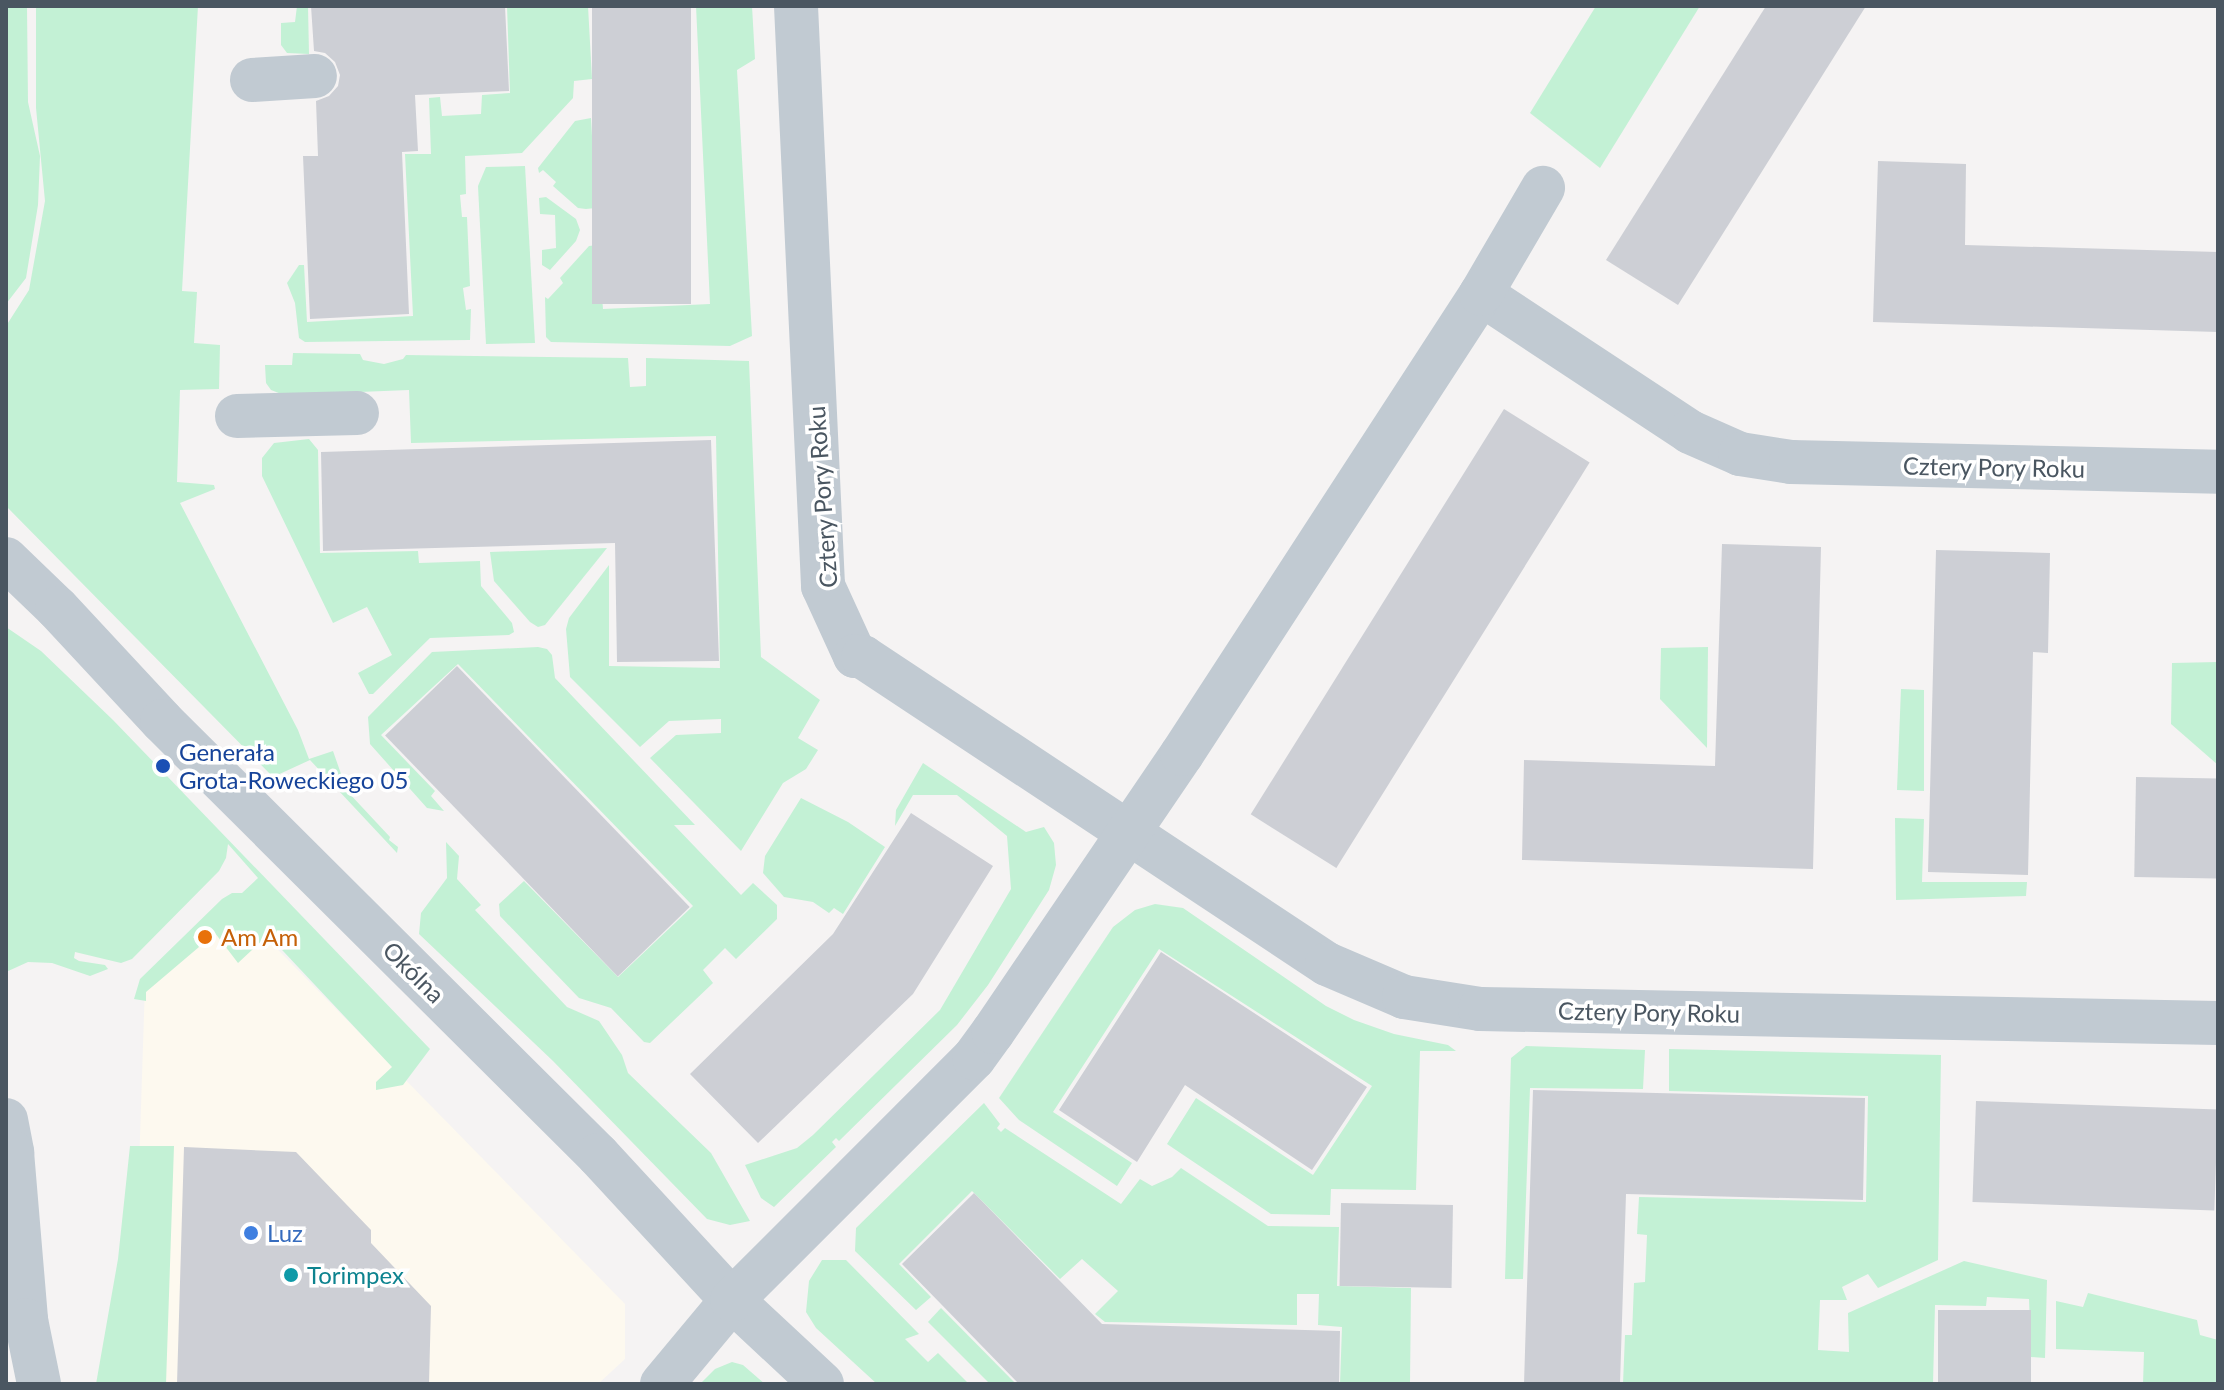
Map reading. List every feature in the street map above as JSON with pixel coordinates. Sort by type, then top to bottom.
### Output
[{"type":"street","name":"Cztery Pory Roku","points":[[796,6],[823,586],[855,656],[863,657],[1126,834],[1327,964],[1383,989],[1431,1003],[1480,1009],[2218,1023]]},
{"type":"street","points":[[252,80],[315,76]]},
{"type":"street","points":[[662,1384],[732,1300],[974,1058],[1182,754],[1481,294],[1543,188]]},
{"type":"street","name":"Cztery Pory Roku","points":[[1481,294],[1690,432],[1740,454],[1791,462],[2218,472]]},
{"type":"street","points":[[237,416],[357,413]]},
{"type":"street","name":"Okólna","points":[[6,559],[57,608],[162,721],[598,1155],[732,1300],[822,1384]]},
{"type":"street","points":[[6,578],[57,608]]},
{"type":"street","points":[[6,1120],[12,1152],[26,1320],[39,1384]]},
{"type":"shaded area","points":[[242,913],[625,1304],[625,1359],[598,1384],[132,1384],[145,984]]},
{"type":"green space","points":[[27,6],[28,102],[40,156],[38,205],[26,278],[6,304],[6,7]]},
{"type":"green space","points":[[36,6],[198,6],[182,291],[197,292],[194,343],[220,345],[219,389],[180,390],[177,482],[214,485],[215,489],[180,503],[298,730],[309,759],[333,751],[347,791],[390,837],[389,840],[398,847],[397,853],[310,760],[273,777],[6,506],[6,326],[29,290],[45,201],[36,108]]},
{"type":"green space","points":[[297,6],[308,6],[309,54],[287,53],[281,45],[281,23],[295,22]]},
{"type":"green space","points":[[507,6],[588,6],[592,79],[574,81],[573,98],[522,153],[465,156],[466,194],[460,195],[462,217],[467,217],[470,286],[463,288],[466,310],[471,309],[470,340],[305,342],[299,338],[295,303],[287,283],[299,265],[304,265],[307,322],[413,316],[405,154],[431,154],[429,98],[440,97],[442,116],[481,114],[482,95],[510,93]]},
{"type":"green space","points":[[696,6],[752,6],[755,59],[737,70],[752,336],[730,346],[551,342],[546,337],[545,297],[548,299],[563,283],[560,278],[589,246],[598,245],[603,309],[710,304]]},
{"type":"green space","points":[[1596,6],[1700,6],[1600,168],[1530,113]]},
{"type":"green space","points":[[591,118],[596,208],[586,209],[578,208],[553,186],[556,182],[543,170],[539,173],[538,168],[575,121]]},
{"type":"green space","points":[[525,166],[535,343],[486,344],[478,186],[486,167]]},
{"type":"green space","points":[[546,197],[576,219],[580,230],[576,241],[550,270],[542,265],[542,250],[556,248],[555,215],[540,214],[539,198]]},
{"type":"green space","points":[[293,353],[360,354],[363,360],[384,364],[403,359],[406,355],[628,358],[630,387],[646,386],[646,358],[749,361],[761,657],[820,700],[798,738],[818,750],[806,769],[783,783],[741,851],[650,758],[676,735],[721,733],[721,719],[669,721],[640,747],[570,677],[566,629],[569,618],[609,565],[609,666],[720,668],[716,436],[411,443],[409,390],[284,395],[271,390],[266,383],[265,365],[292,365]]},
{"type":"green space","points":[[309,439],[318,450],[320,553],[418,551],[419,563],[480,561],[481,586],[512,623],[514,632],[509,635],[430,638],[373,694],[369,694],[358,673],[392,655],[367,607],[333,623],[262,476],[262,458],[274,443]]},
{"type":"green space","points":[[607,548],[545,625],[538,627],[530,622],[494,581],[490,552]]},
{"type":"green space","points":[[6,627],[41,651],[113,720],[430,1049],[403,1085],[376,1090],[376,1082],[392,1067],[268,935],[238,963],[215,933],[212,936],[204,927],[193,937],[199,947],[146,992],[146,1001],[134,999],[140,979],[222,899],[232,893],[242,893],[258,878],[228,844],[226,858],[219,871],[132,959],[121,963],[75,952],[74,958],[79,961],[105,965],[108,969],[90,976],[52,963],[28,962],[6,972]]},
{"type":"green space","points":[[1708,647],[1707,748],[1660,699],[1661,648]]},
{"type":"green space","points":[[547,649],[552,655],[555,678],[695,825],[674,825],[741,895],[753,883],[777,905],[777,919],[736,959],[725,948],[703,970],[713,983],[650,1043],[644,1042],[611,1008],[579,998],[500,916],[499,904],[524,881],[618,977],[693,906],[458,664],[381,735],[435,791],[431,796],[444,811],[427,808],[370,744],[368,717],[432,652]]},
{"type":"green space","points":[[2218,662],[2218,765],[2171,724],[2172,663]]},
{"type":"green space","points":[[1901,689],[1924,690],[1924,791],[1897,790]]},
{"type":"green space","points":[[923,763],[1026,832],[1044,827],[1054,843],[1056,865],[1049,890],[988,985],[957,1025],[839,1141],[836,1138],[832,1142],[836,1147],[774,1207],[761,1198],[745,1165],[797,1148],[940,1010],[1011,889],[1007,836],[957,795],[913,795],[895,826],[896,810]]},
{"type":"green space","points":[[801,798],[848,822],[885,847],[843,914],[834,908],[829,913],[813,902],[784,897],[763,873],[765,856]]},
{"type":"green space","points":[[1895,818],[1924,819],[1922,882],[2027,882],[2026,896],[1896,900]]},
{"type":"green space","points":[[446,842],[459,856],[457,879],[481,905],[475,910],[567,1007],[599,1021],[622,1055],[628,1073],[711,1153],[750,1221],[730,1225],[707,1219],[553,1061],[419,934],[421,913],[447,878]]},
{"type":"green space","points":[[1155,904],[1183,908],[1326,1006],[1354,1020],[1394,1034],[1448,1045],[1456,1051],[1420,1051],[1416,1190],[1331,1189],[1330,1215],[1271,1214],[1167,1144],[1196,1098],[1313,1175],[1372,1086],[1159,949],[1053,1112],[1132,1163],[1117,1186],[1019,1120],[999,1098],[1113,927],[1135,910]]},
{"type":"green space","points":[[1526,1046],[1645,1050],[1643,1089],[1530,1088],[1523,1279],[1505,1279],[1511,1058]]},
{"type":"green space","points":[[1669,1049],[1941,1055],[1938,1260],[1878,1288],[1868,1274],[1842,1287],[1847,1300],[1820,1300],[1818,1350],[1849,1352],[1848,1313],[1964,1261],[2047,1280],[2045,1358],[2031,1357],[2029,1299],[1987,1297],[1986,1306],[1935,1305],[1933,1384],[1623,1384],[1625,1335],[1632,1335],[1634,1283],[1645,1282],[1647,1235],[1637,1234],[1639,1197],[1866,1202],[1868,1096],[1669,1091]]},
{"type":"green space","points":[[984,1103],[1000,1124],[997,1128],[1001,1132],[1005,1128],[1121,1204],[1140,1179],[1152,1186],[1172,1177],[1181,1168],[1268,1226],[1339,1227],[1337,1286],[1411,1288],[1410,1384],[1340,1384],[1342,1327],[1318,1325],[1319,1294],[1297,1294],[1297,1325],[1105,1322],[1095,1314],[1118,1291],[1082,1259],[1060,1279],[972,1191],[899,1264],[931,1297],[916,1310],[855,1251],[856,1228]]},
{"type":"green space","points":[[130,1146],[174,1146],[166,1384],[96,1384],[118,1259]]},
{"type":"green space","points":[[822,1260],[846,1260],[919,1334],[905,1339],[928,1362],[938,1353],[969,1384],[877,1384],[816,1328],[806,1312],[809,1281]]},
{"type":"green space","points":[[2088,1293],[2197,1320],[2200,1335],[2218,1340],[2218,1384],[2143,1384],[2144,1352],[2056,1349],[2056,1301],[2083,1307]]},
{"type":"green space","points":[[941,1308],[1016,1384],[990,1384],[928,1322]]},
{"type":"green space","points":[[732,1362],[743,1365],[765,1384],[700,1384],[715,1369]]},
{"type":"building","points":[[311,6],[505,6],[509,91],[415,95],[418,151],[402,152],[409,314],[310,319],[303,156],[318,156],[316,101],[329,96],[338,86],[340,75],[335,62],[325,53],[314,51]]},
{"type":"building","points":[[592,6],[691,6],[691,304],[592,304]]},
{"type":"building","points":[[1766,6],[1866,6],[1678,305],[1606,260]]},
{"type":"building","points":[[1878,161],[1966,164],[1965,245],[2218,252],[2218,332],[1873,322]]},
{"type":"building","points":[[1504,409],[1590,463],[1336,868],[1251,814]]},
{"type":"building","points":[[711,440],[719,661],[617,662],[615,543],[323,551],[321,452]]},
{"type":"building","points":[[1722,544],[1821,547],[1813,869],[1522,860],[1524,760],[1715,766]]},
{"type":"building","points":[[1936,550],[2050,553],[2048,653],[2033,652],[2028,875],[1928,872]]},
{"type":"building","points":[[457,666],[690,907],[618,976],[385,735]]},
{"type":"building","points":[[2136,777],[2218,778],[2216,878],[2134,877]]},
{"type":"building","points":[[911,813],[993,866],[913,994],[758,1143],[690,1074],[833,934]]},
{"type":"building","points":[[1161,952],[1367,1087],[1312,1170],[1185,1085],[1137,1162],[1059,1110]]},
{"type":"building","points":[[1533,1090],[1865,1098],[1863,1200],[1626,1194],[1620,1384],[1524,1384]]},
{"type":"building","points":[[1976,1101],[2218,1109],[2214,1210],[1972,1202]]},
{"type":"building","name":"Torimpex","points":[[184,1147],[296,1152],[371,1230],[371,1243],[431,1306],[429,1384],[177,1384]]},
{"type":"building","points":[[974,1193],[1102,1324],[1340,1331],[1339,1384],[1019,1384],[902,1264]]},
{"type":"building","points":[[1341,1203],[1453,1205],[1452,1288],[1340,1286]]},
{"type":"building","points":[[1938,1310],[2031,1310],[2031,1384],[1938,1384]]},
{"type":"place","name":"Generała Grota-Roweckiego 05","points":[[163,766]]},
{"type":"place","name":"Am Am","points":[[205,937]]},
{"type":"place","name":"Luz","points":[[251,1233]]},
{"type":"place","name":"Torimpex","points":[[291,1275]]}]
